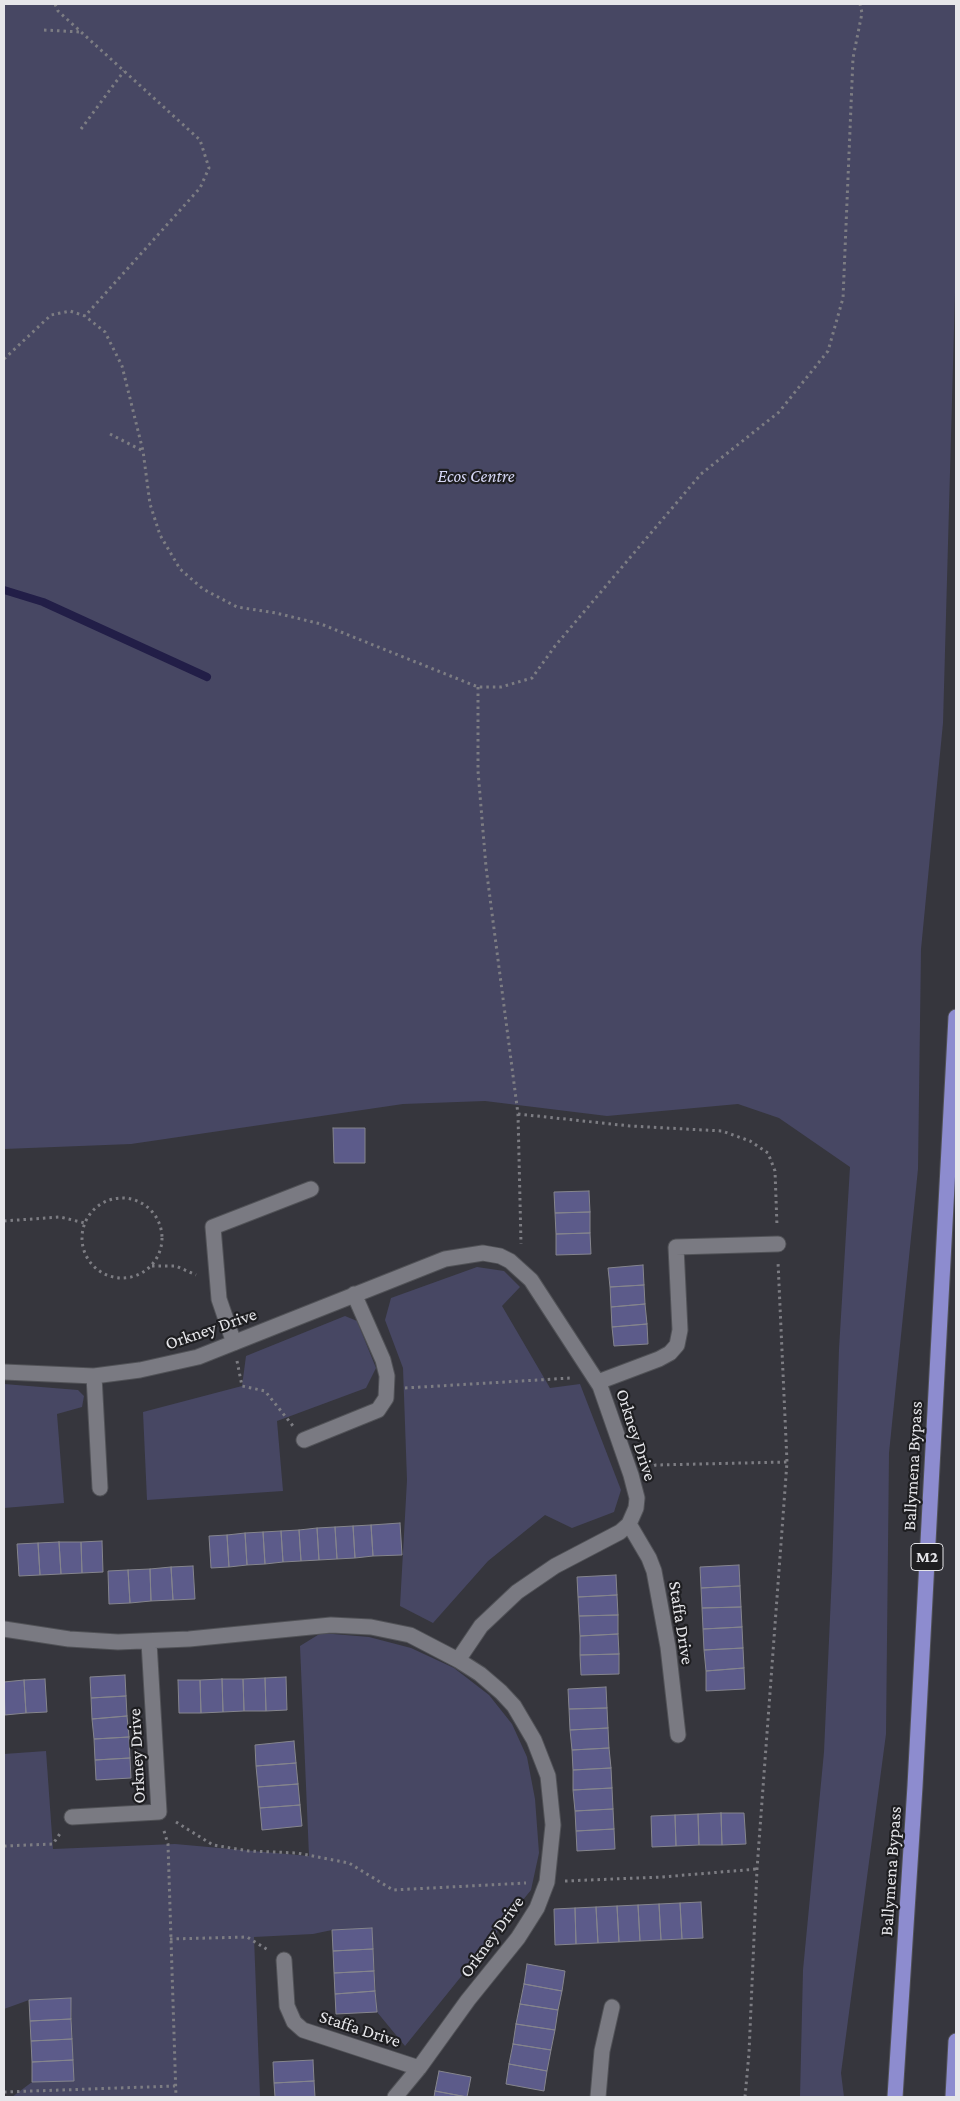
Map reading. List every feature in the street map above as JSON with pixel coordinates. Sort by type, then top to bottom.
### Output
[{"type":"highway","name":"Ballymena Bypass","points":[[895,2097],[916,1766],[956,1017]]},
{"type":"highway","points":[[953,2097],[956,2041]]},
{"type":"street","points":[[234,1343],[222,1309],[216,1284],[213,1227],[311,1189]]},
{"type":"street","points":[[596,1379],[659,1359],[670,1353],[677,1345],[680,1330],[676,1247],[778,1244]]},
{"type":"street","name":"Orkney Drive","points":[[4,1372],[94,1376],[140,1370],[198,1357],[444,1259],[458,1255],[488,1253],[500,1256],[514,1264],[531,1280],[596,1379],[631,1475],[637,1503],[635,1514],[629,1524]]},
{"type":"street","points":[[304,1440],[378,1410],[384,1402],[387,1390],[387,1376],[383,1360],[354,1294]]},
{"type":"street","points":[[94,1376],[100,1488]]},
{"type":"street","points":[[458,1660],[481,1626],[517,1592],[555,1566],[615,1535],[629,1524]]},
{"type":"street","name":"Staffa Drive","points":[[629,1524],[649,1558],[654,1571],[668,1647],[678,1735]]},
{"type":"street","name":"Orkney Drive","points":[[4,1629],[95,1642],[149,1642],[314,1626],[352,1625],[391,1630],[410,1635],[458,1660],[480,1674],[514,1706],[542,1757],[548,1776],[553,1825],[547,1882],[537,1908],[518,1938],[468,2000],[419,2068],[395,2097]]},
{"type":"street","name":"Orkney Drive","points":[[72,1818],[159,1812],[149,1642]]},
{"type":"street","name":"Staffa Drive","points":[[284,1960],[287,2006],[292,2018],[299,2027],[311,2034],[419,2068]]},
{"type":"street","points":[[598,2097],[601,2057],[612,2007]]},
{"type":"path","points":[[55,4],[58,11],[200,140],[209,168],[200,188],[85,316]]},
{"type":"path","points":[[4,359],[51,315],[70,311],[85,316],[105,332],[122,366],[144,451],[150,504],[160,535],[180,569],[203,589],[237,607],[276,613],[321,624],[478,688],[501,688],[532,678],[555,646],[701,474],[779,412],[828,351],[843,298],[853,58],[862,13],[860,4]]},
{"type":"path","points":[[44,30],[81,32]]},
{"type":"path","points":[[81,129],[124,71]]},
{"type":"path","points":[[110,434],[144,451]]},
{"type":"path","points":[[478,688],[478,771],[486,867],[518,1114],[522,1243],[514,1264]]},
{"type":"path","points":[[518,1114],[630,1126],[722,1131],[750,1141],[768,1153],[775,1171],[786,1462],[756,1869],[749,2052],[745,2097]]},
{"type":"path","points":[[126,1198],[138,1201],[149,1208],[157,1218],[162,1230],[159,1254],[152,1266],[140,1274],[127,1278],[113,1278],[100,1272],[90,1263],[84,1250],[82,1236],[85,1223],[92,1212],[101,1204],[113,1199],[126,1198]]},
{"type":"path","points":[[4,1221],[60,1217],[85,1223]]},
{"type":"path","points":[[152,1266],[176,1266],[216,1284]]},
{"type":"path","points":[[234,1343],[242,1386],[265,1391],[304,1440]]},
{"type":"path","points":[[387,1390],[596,1379]]},
{"type":"path","points":[[631,1475],[656,1465],[786,1462]]},
{"type":"path","points":[[159,1812],[213,1844],[248,1851],[297,1853],[349,1863],[393,1890],[662,1877],[756,1869]]},
{"type":"path","points":[[159,1812],[168,1844],[176,2097]]},
{"type":"path","points":[[4,1846],[54,1844],[72,1818]]},
{"type":"path","points":[[170,1939],[247,1938],[284,1960]]},
{"type":"path","points":[[4,2092],[175,2086]]},
{"type":"green space","name":"Ecos Centre","points":[[4,4],[956,4],[956,257],[943,723],[921,949],[918,1169],[889,1453],[886,1734],[841,2073],[844,2097],[800,2097],[803,1970],[824,1752],[839,1349],[850,1167],[779,1118],[738,1104],[607,1116],[485,1101],[403,1104],[131,1144],[4,1149]]},
{"type":"green space","points":[[477,1267],[504,1271],[520,1287],[502,1306],[550,1388],[580,1384],[621,1490],[614,1512],[572,1528],[545,1515],[488,1561],[433,1623],[400,1606],[407,1480],[403,1368],[385,1320],[391,1298]]},
{"type":"green space","points":[[345,1316],[357,1321],[376,1368],[366,1388],[277,1421],[283,1491],[147,1500],[143,1412],[242,1386],[246,1356]]},
{"type":"green space","points":[[4,1384],[78,1390],[84,1396],[82,1407],[57,1414],[64,1503],[4,1508]]},
{"type":"green space","points":[[321,1633],[369,1637],[411,1648],[454,1668],[489,1695],[512,1724],[527,1757],[535,1799],[539,1853],[531,1890],[405,2046],[377,2012],[372,1928],[254,1937],[260,2097],[12,2097],[32,2082],[74,2081],[71,1998],[29,2000],[4,2009],[4,1754],[46,1751],[53,1849],[175,1844],[309,1856],[300,1646]]},
{"type":"building","points":[[333,1128],[365,1128],[365,1163],[334,1163]]},
{"type":"building","points":[[589,1191],[590,1212],[555,1213],[554,1192]]},
{"type":"building","points":[[590,1212],[590,1233],[556,1234],[555,1213]]},
{"type":"building","points":[[590,1233],[591,1254],[556,1255],[556,1234]]},
{"type":"building","points":[[643,1265],[644,1285],[610,1287],[608,1268]]},
{"type":"building","points":[[644,1285],[645,1304],[611,1307],[610,1287]]},
{"type":"building","points":[[645,1304],[647,1324],[612,1327],[611,1307]]},
{"type":"building","points":[[647,1324],[648,1344],[614,1346],[612,1327]]},
{"type":"building","points":[[400,1523],[402,1555],[373,1556],[371,1525]]},
{"type":"building","points":[[371,1525],[373,1556],[355,1558],[353,1526]]},
{"type":"building","points":[[353,1526],[355,1558],[337,1559],[335,1527]]},
{"type":"building","points":[[335,1527],[337,1559],[319,1560],[317,1528]]},
{"type":"building","points":[[317,1528],[319,1560],[301,1561],[299,1530]]},
{"type":"building","points":[[299,1530],[301,1561],[283,1562],[281,1531]]},
{"type":"building","points":[[281,1531],[283,1562],[265,1564],[263,1532]]},
{"type":"building","points":[[263,1532],[265,1564],[247,1565],[245,1533]]},
{"type":"building","points":[[245,1533],[247,1565],[229,1567],[227,1535]]},
{"type":"building","points":[[227,1535],[229,1567],[211,1568],[209,1536]]},
{"type":"building","points":[[102,1541],[103,1572],[82,1573],[81,1542]]},
{"type":"building","points":[[59,1542],[61,1574],[40,1575],[38,1543]]},
{"type":"building","points":[[59,1542],[81,1542],[82,1573],[61,1574]]},
{"type":"building","points":[[38,1543],[40,1575],[19,1576],[17,1544]]},
{"type":"building","points":[[739,1565],[740,1586],[701,1588],[700,1567]]},
{"type":"building","points":[[193,1566],[195,1599],[173,1600],[171,1567]]},
{"type":"building","points":[[171,1567],[173,1600],[151,1601],[150,1569]]},
{"type":"building","points":[[150,1569],[151,1601],[130,1603],[128,1570]]},
{"type":"building","points":[[128,1570],[130,1603],[109,1604],[108,1571]]},
{"type":"building","points":[[616,1575],[617,1595],[578,1597],[577,1577]]},
{"type":"building","points":[[740,1586],[741,1607],[702,1608],[701,1588]]},
{"type":"building","points":[[617,1595],[618,1615],[579,1616],[578,1597]]},
{"type":"building","points":[[741,1607],[742,1627],[703,1629],[702,1608]]},
{"type":"building","points":[[618,1615],[618,1634],[580,1636],[579,1616]]},
{"type":"building","points":[[742,1627],[743,1648],[704,1650],[703,1629]]},
{"type":"building","points":[[618,1634],[619,1654],[580,1655],[580,1636]]},
{"type":"building","points":[[743,1648],[744,1668],[706,1671],[704,1650]]},
{"type":"building","points":[[619,1654],[619,1674],[581,1675],[580,1655]]},
{"type":"building","points":[[744,1668],[745,1689],[706,1691],[706,1671]]},
{"type":"building","points":[[125,1675],[126,1696],[91,1698],[90,1677]]},
{"type":"building","points":[[286,1677],[287,1710],[266,1711],[265,1678]]},
{"type":"building","points":[[265,1678],[266,1711],[244,1711],[243,1679]]},
{"type":"building","points":[[45,1679],[47,1712],[26,1713],[24,1680]]},
{"type":"building","points":[[222,1679],[223,1712],[201,1713],[200,1680]]},
{"type":"building","points":[[222,1679],[243,1679],[244,1711],[223,1712]]},
{"type":"building","points":[[24,1680],[26,1713],[5,1715],[4,1682]]},
{"type":"building","points":[[178,1680],[200,1680],[201,1713],[179,1713]]},
{"type":"building","points":[[606,1687],[607,1708],[569,1709],[568,1689]]},
{"type":"building","points":[[126,1696],[127,1716],[92,1719],[91,1698]]},
{"type":"building","points":[[607,1708],[608,1728],[570,1730],[569,1709]]},
{"type":"building","points":[[127,1716],[129,1737],[94,1739],[92,1719]]},
{"type":"building","points":[[608,1728],[609,1748],[572,1750],[570,1730]]},
{"type":"building","points":[[129,1737],[130,1758],[95,1760],[94,1739]]},
{"type":"building","points":[[294,1741],[296,1763],[256,1766],[255,1745]]},
{"type":"building","points":[[609,1748],[611,1768],[573,1770],[572,1750]]},
{"type":"building","points":[[130,1758],[131,1778],[96,1780],[95,1760]]},
{"type":"building","points":[[296,1763],[298,1784],[258,1787],[256,1766]]},
{"type":"building","points":[[611,1768],[612,1788],[573,1790],[573,1770]]},
{"type":"building","points":[[298,1784],[300,1805],[260,1808],[258,1787]]},
{"type":"building","points":[[612,1788],[613,1809],[575,1811],[573,1790]]},
{"type":"building","points":[[300,1805],[302,1826],[262,1830],[260,1808]]},
{"type":"building","points":[[613,1809],[614,1829],[576,1831],[575,1811]]},
{"type":"building","points":[[721,1813],[722,1845],[699,1845],[698,1814]]},
{"type":"building","points":[[721,1813],[744,1813],[746,1844],[722,1845]]},
{"type":"building","points":[[698,1814],[699,1845],[676,1846],[675,1815]]},
{"type":"building","points":[[675,1815],[676,1846],[652,1847],[651,1816]]},
{"type":"building","points":[[614,1829],[615,1849],[577,1851],[576,1831]]},
{"type":"building","points":[[701,1902],[703,1938],[682,1939],[680,1903]]},
{"type":"building","points":[[680,1903],[682,1939],[661,1940],[659,1904]]},
{"type":"building","points":[[659,1904],[661,1940],[640,1941],[638,1905]]},
{"type":"building","points":[[638,1905],[640,1941],[619,1942],[617,1906]]},
{"type":"building","points":[[617,1906],[619,1942],[598,1943],[596,1907]]},
{"type":"building","points":[[596,1907],[598,1943],[576,1944],[575,1908]]},
{"type":"building","points":[[575,1908],[576,1944],[555,1945],[554,1909]]},
{"type":"building","points":[[372,1928],[373,1949],[333,1951],[332,1930]]},
{"type":"building","points":[[373,1949],[374,1971],[334,1973],[333,1951]]},
{"type":"building","points":[[527,1964],[565,1971],[562,1991],[524,1984]]},
{"type":"building","points":[[374,1971],[375,1991],[335,1994],[334,1973]]},
{"type":"building","points":[[524,1984],[562,1991],[558,2010],[520,2004]]},
{"type":"building","points":[[375,1991],[377,2012],[336,2014],[335,1994]]},
{"type":"building","points":[[71,1998],[71,2019],[30,2021],[29,2000]]},
{"type":"building","points":[[520,2004],[558,2010],[555,2030],[516,2024]]},
{"type":"building","points":[[71,2019],[72,2039],[31,2041],[30,2021]]},
{"type":"building","points":[[516,2024],[555,2030],[551,2050],[513,2044]]},
{"type":"building","points":[[72,2039],[73,2060],[32,2062],[31,2041]]},
{"type":"building","points":[[513,2044],[551,2050],[547,2071],[509,2064]]},
{"type":"building","points":[[73,2060],[74,2081],[32,2082],[32,2062]]},
{"type":"building","points":[[313,2060],[314,2081],[274,2083],[273,2062]]},
{"type":"building","points":[[509,2064],[547,2071],[544,2091],[506,2084]]},
{"type":"building","points":[[439,2071],[471,2077],[467,2097],[435,2091]]},
{"type":"building","points":[[314,2081],[315,2097],[275,2097],[274,2083]]},
{"type":"building","points":[[435,2091],[467,2097],[434,2097]]},
{"type":"waterway","points":[[4,590],[43,602],[207,677]]}]
